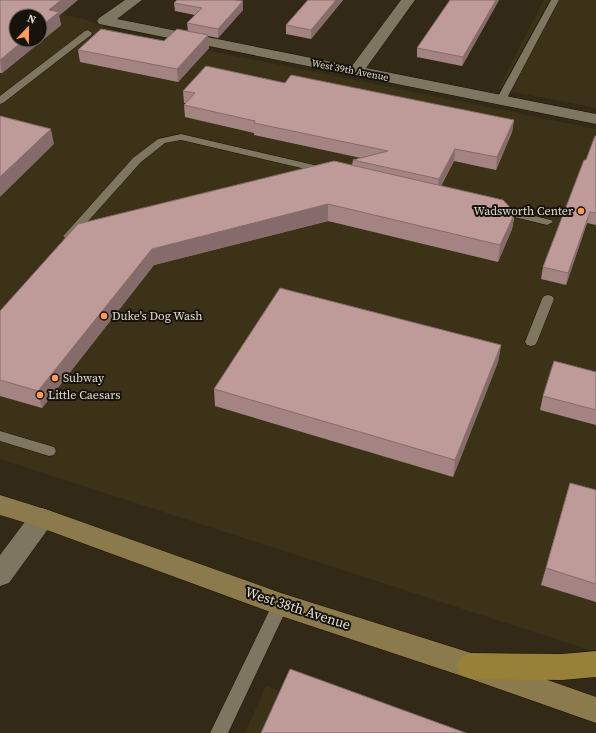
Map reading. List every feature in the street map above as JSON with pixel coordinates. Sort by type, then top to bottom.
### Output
[{"type":"main road","name":"West 38th Avenue","points":[[0,505],[42,518],[281,604],[471,666],[596,710]]},
{"type":"main road","points":[[471,666],[562,667],[596,664]]},
{"type":"street","name":"West 39th Avenue","points":[[135,0],[104,21],[596,119]]},
{"type":"street","points":[[356,72],[408,0]]},
{"type":"street","points":[[0,575],[42,518]]},
{"type":"lane","points":[[502,100],[555,0]]},
{"type":"lane","points":[[0,101],[88,33]]},
{"type":"lane","points":[[62,243],[137,160],[162,141],[181,137],[335,173]]},
{"type":"lane","points":[[487,208],[548,222]]},
{"type":"lane","points":[[531,342],[548,299]]},
{"type":"lane","points":[[0,436],[49,451]]},
{"type":"lane","points":[[219,733],[281,604]]},
{"type":"shaded area","points":[[544,0],[596,0],[596,108],[498,89]]},
{"type":"shaded area","points":[[0,3],[26,8],[8,8],[8,48],[48,48],[48,12],[84,19],[117,32],[596,129],[596,652],[0,459]]},
{"type":"shaded area","points":[[266,686],[391,733],[245,733]]},
{"type":"building","points":[[0,0],[61,0],[49,10],[59,12],[48,21],[48,8],[8,8],[8,48],[14,48],[0,60]]},
{"type":"building","points":[[177,0],[243,1],[218,29],[187,23],[202,8],[174,3]]},
{"type":"building","points":[[308,0],[336,0],[311,30],[286,25]]},
{"type":"building","points":[[450,0],[496,0],[463,57],[417,48]]},
{"type":"building","points":[[101,29],[164,41],[177,29],[208,35],[177,69],[78,50]]},
{"type":"building","points":[[206,66],[285,83],[291,75],[514,120],[497,157],[455,149],[439,179],[353,160],[388,151],[254,123],[255,121],[184,105],[195,93],[183,91]]},
{"type":"building","points":[[0,116],[51,129],[0,177]]},
{"type":"building","points":[[595,136],[596,213],[590,212],[568,273],[543,267],[584,160],[586,160]]},
{"type":"building","points":[[334,161],[503,200],[515,213],[500,245],[328,204],[152,249],[38,391],[0,380],[0,311],[78,224]]},
{"type":"building","points":[[280,288],[501,345],[455,460],[214,389]]},
{"type":"building","points":[[554,361],[596,372],[596,410],[543,396]]},
{"type":"building","points":[[570,483],[596,490],[596,584],[546,568]]},
{"type":"building","points":[[290,669],[466,733],[261,733]]},
{"type":"place","name":"Wadsworth Center","points":[[581,211]]},
{"type":"place","name":"Duke's Dog Wash","points":[[104,316]]},
{"type":"place","name":"Subway","points":[[55,378]]},
{"type":"place","name":"Little Caesars","points":[[40,395]]}]
